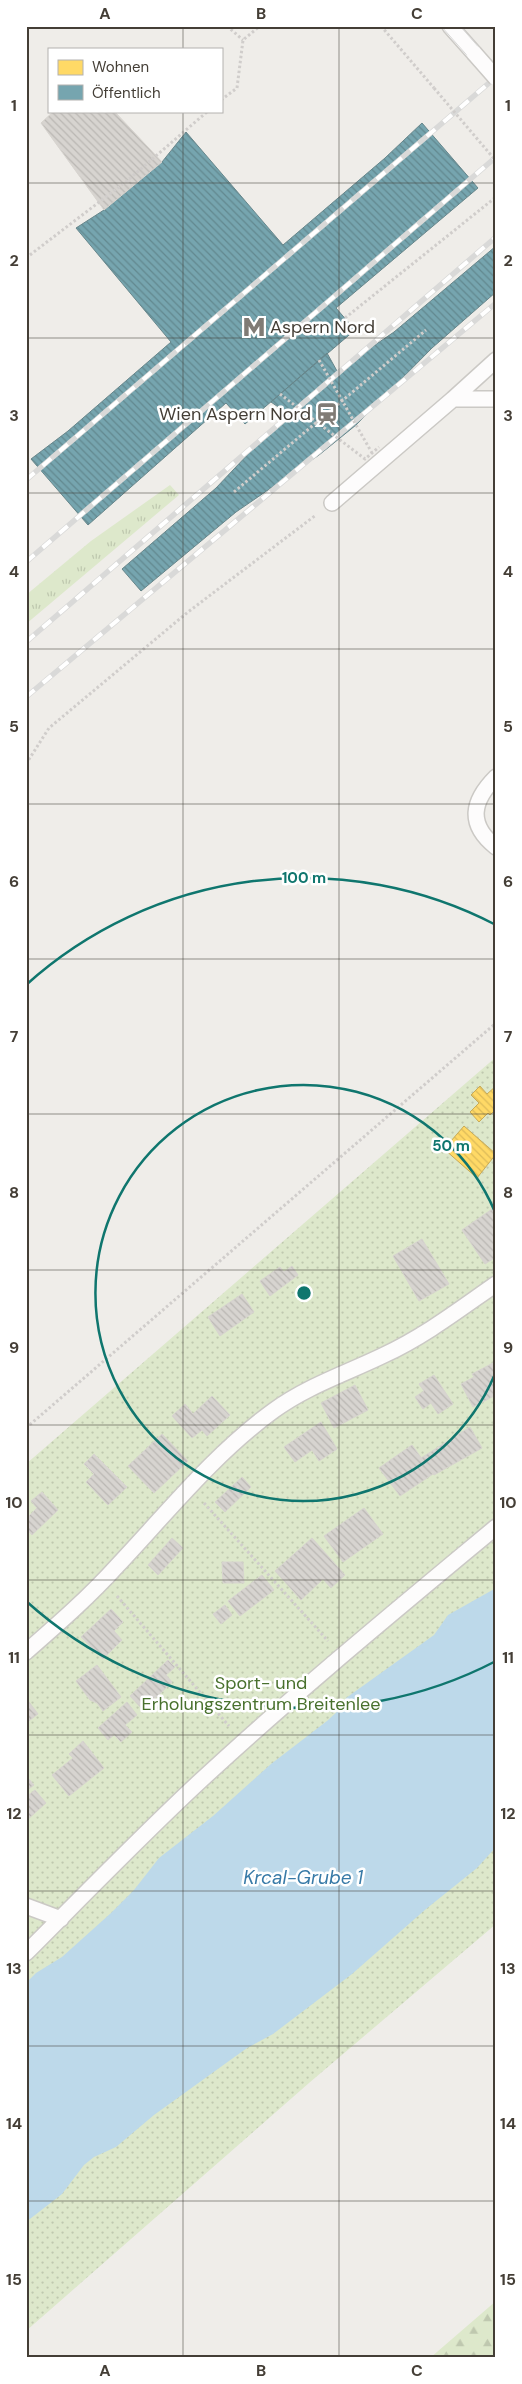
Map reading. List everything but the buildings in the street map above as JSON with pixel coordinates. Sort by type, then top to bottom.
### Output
[{"type":"lane","points":[[450,26],[496,78]]},
{"type":"lane","points":[[332,503],[496,360]]},
{"type":"lane","points":[[453,399],[496,399]]},
{"type":"lane","points":[[496,777],[484,789],[476,806],[476,821],[484,838],[496,847]]},
{"type":"lane","points":[[26,1652],[103,1581],[190,1488],[248,1430],[274,1410],[326,1380],[412,1341],[496,1284]]},
{"type":"lane","points":[[26,1953],[116,1861],[243,1743],[342,1656],[496,1527]]},
{"type":"lane","points":[[26,1906],[61,1919]]},
{"type":"path","points":[[227,26],[243,40]]},
{"type":"path","points":[[222,99],[237,88],[243,40],[260,26]]},
{"type":"path","points":[[381,26],[496,161]]},
{"type":"path","points":[[26,258],[128,180],[207,112]]},
{"type":"path","points":[[128,180],[133,186]]},
{"type":"path","points":[[345,318],[496,197]]},
{"type":"path","points":[[234,492],[426,330]]},
{"type":"path","points":[[320,360],[372,453]]},
{"type":"path","points":[[280,394],[365,459],[379,447]]},
{"type":"path","points":[[26,764],[49,728],[188,612],[332,503]]},
{"type":"path","points":[[26,1428],[496,1023]]},
{"type":"path","points":[[190,1488],[342,1656]]},
{"type":"path","points":[[103,1581],[243,1743]]},
{"type":"green space","points":[[170,485],[179,495],[26,624],[26,595],[91,541]]},
{"type":"green space","name":"Sport- und Erholungszentrum Breitenlee","points":[[496,1057],[496,1924],[309,2083],[26,2331],[26,1464]]},
{"type":"green space","points":[[496,2301],[496,2358],[430,2358]]},
{"type":"water","name":"Krcal-Grube 1","points":[[496,1588],[496,1847],[477,1868],[426,1909],[352,1974],[273,2034],[247,2048],[154,2115],[116,2147],[94,2157],[84,2165],[62,2194],[26,2222],[27,1982],[36,1973],[62,1957],[111,1913],[134,1890],[159,1858],[213,1816],[271,1764],[327,1721],[341,1708],[346,1698],[434,1635],[448,1615]]},
{"type":"tram line","points":[[441,26],[496,88]]},
{"type":"tram line","points":[[460,26],[496,67]]},
{"type":"railway","points":[[26,480],[496,77]]},
{"type":"railway","points":[[26,562],[496,157]]},
{"type":"railway","points":[[26,642],[496,237]]},
{"type":"railway","points":[[26,697],[496,303]]},
{"type":"place","name":"Aspern Nord","points":[[254,327]]},
{"type":"place","name":"Wien Aspern Nord","points":[[327,414]]}]
